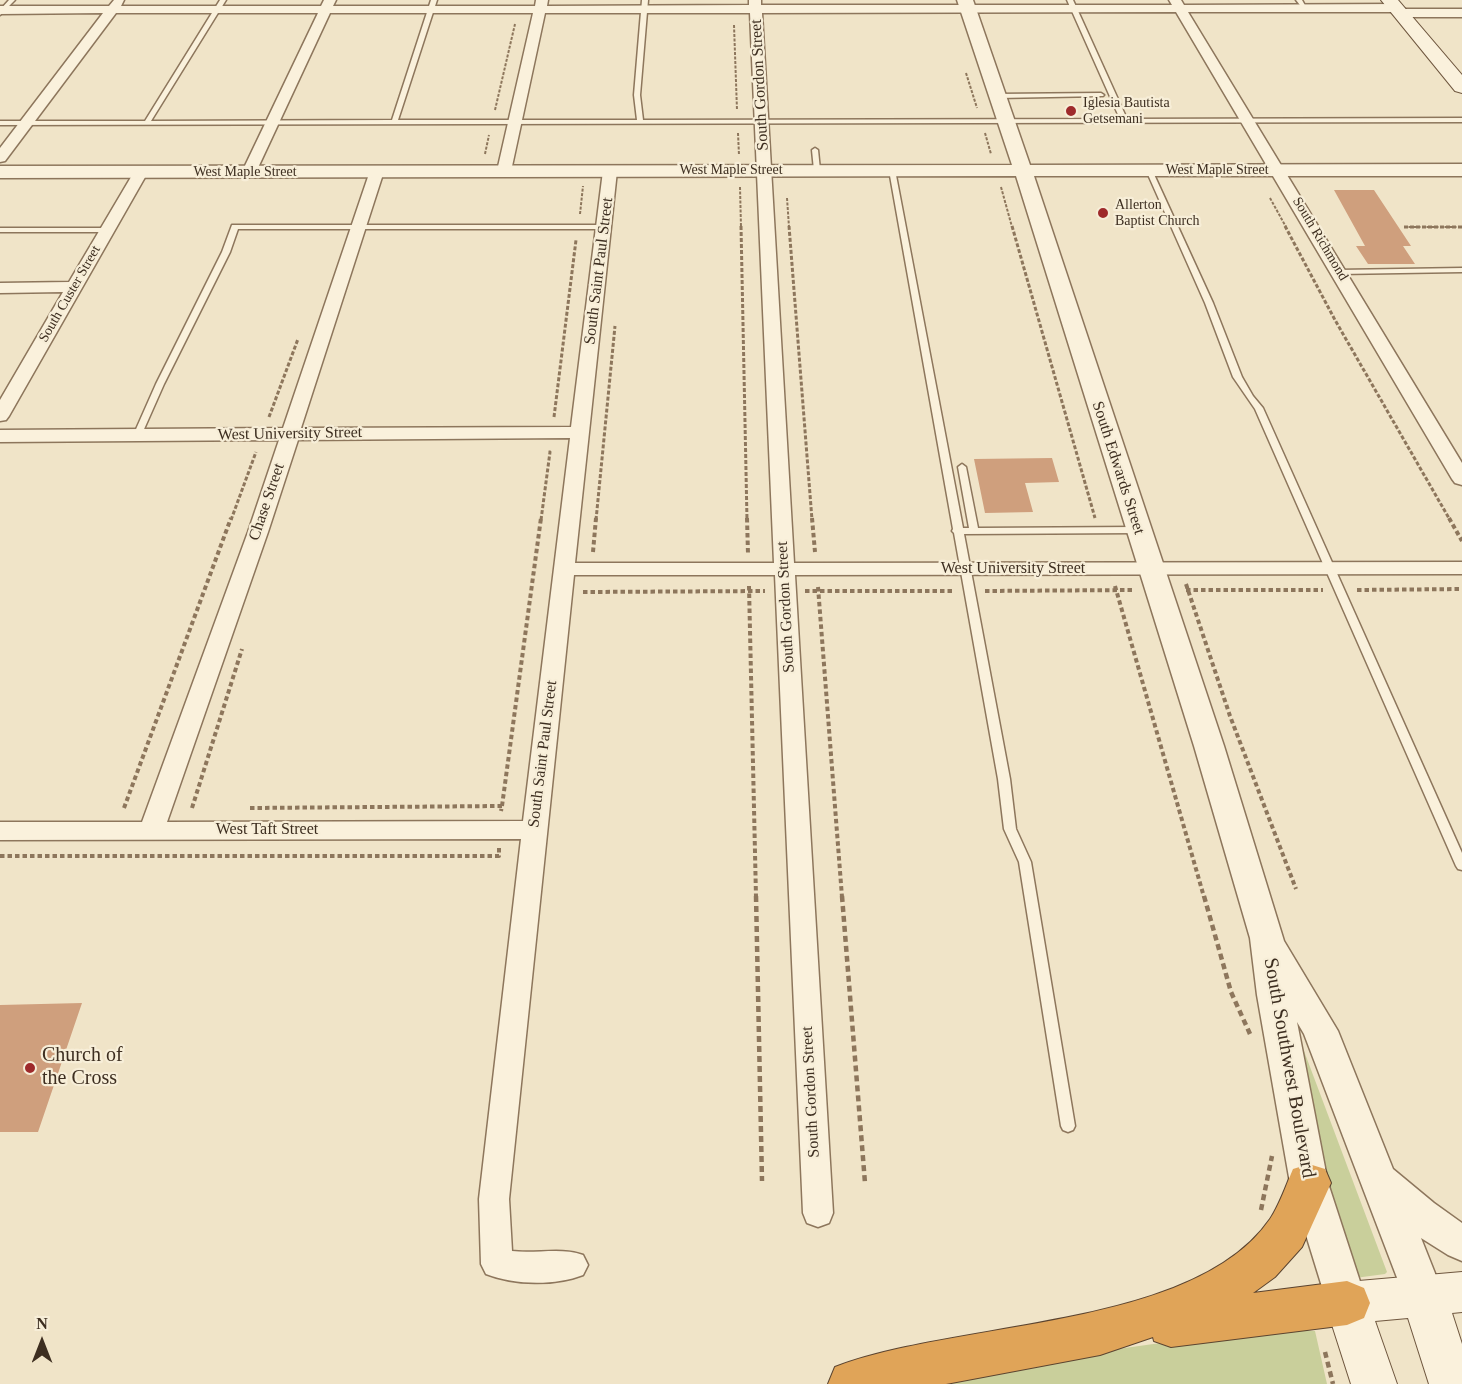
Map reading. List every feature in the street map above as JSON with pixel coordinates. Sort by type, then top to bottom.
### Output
[{"type":"highway","points":[[1100,1333],[1202,1299],[1224,1288],[1259,1262],[1286,1233],[1309,1183]]},
{"type":"highway","points":[[852,1384],[930,1364],[1100,1333],[1347,1302]]},
{"type":"main road","points":[[1396,7],[1462,87]]},
{"type":"main road","points":[[1347,1302],[1443,1294]]},
{"type":"main road","name":"South Southwest Boulevard","points":[[1443,1294],[1452,1384]]},
{"type":"main road","name":"South Southwest Boulevard","points":[[1347,1302],[1374,1384]]},
{"type":"street","name":"South Edwards Street","points":[[966,4],[1007,121],[1137,530],[1209,746],[1267,938]]},
{"type":"street","name":"South Richmond","points":[[1178,4],[1462,479]]},
{"type":"street","points":[[1,11],[116,5],[432,5],[518,10],[541,5],[1302,4],[1396,7],[1462,13]]},
{"type":"street","points":[[0,158],[116,5]]},
{"type":"street","points":[[249,172],[328,5]]},
{"type":"street","points":[[504,171],[541,5]]},
{"type":"street","name":"South Gordon Street","points":[[748,6],[762,121],[775,170],[785,580],[818,1213]]},
{"type":"street","name":"West Maple Street","points":[[0,172],[1462,170]]},
{"type":"street","name":"Chase Street","points":[[151,831],[287,443],[377,171]]},
{"type":"street","name":"South Saint Paul Street","points":[[572,1265],[531,1268],[498,1264],[494,1199],[610,171]]},
{"type":"street","name":"South Custer Street","points":[[0,416],[141,172]]},
{"type":"street","points":[[0,288],[74,287]]},
{"type":"street","name":"West University Street","points":[[0,436],[263,434],[287,443],[580,432]]},
{"type":"street","name":"West University Street","points":[[564,569],[748,570],[785,580],[816,570],[1110,569],[1154,579],[1329,568],[1462,568]]},
{"type":"street","name":"West Taft Street","points":[[0,831],[534,830]]},
{"type":"street","name":"South Southwest Boulevard","points":[[1267,938],[1320,1031],[1375,1174],[1443,1294]]},
{"type":"street","name":"South Southwest Boulevard","points":[[1267,938],[1274,995],[1309,1183],[1347,1302]]},
{"type":"street","points":[[1375,1174],[1410,1208],[1441,1232],[1462,1243]]},
{"type":"lane","points":[[1,11],[12,0]]},
{"type":"lane","points":[[1072,4],[1124,120]]},
{"type":"lane","points":[[147,122],[220,5]]},
{"type":"lane","points":[[395,120],[432,5]]},
{"type":"lane","points":[[640,121],[637,95],[645,5]]},
{"type":"lane","points":[[998,96],[1101,95]]},
{"type":"lane","points":[[0,123],[368,123],[395,120],[1462,120]]},
{"type":"lane","points":[[815,150],[817,170]]},
{"type":"lane","points":[[892,170],[1004,779],[1010,829],[1025,862],[1068,1126]]},
{"type":"lane","points":[[1149,170],[1218,324],[1227,355],[1244,391],[1259,408],[1462,866]]},
{"type":"lane","points":[[137,436],[160,384],[226,252],[235,227],[604,227]]},
{"type":"lane","points":[[0,230],[108,230]]},
{"type":"lane","points":[[1340,272],[1462,270]]},
{"type":"lane","points":[[962,467],[975,531]]},
{"type":"lane","points":[[957,531],[1137,530]]},
{"type":"path","points":[[748,6],[738,121],[762,1181]]},
{"type":"path","points":[[484,160],[518,10]]},
{"type":"path","points":[[965,67],[1099,530]]},
{"type":"path","points":[[775,170],[818,591],[865,1183]]},
{"type":"path","points":[[554,417],[584,179]]},
{"type":"path","points":[[1266,192],[1335,320],[1462,541]]},
{"type":"path","points":[[1404,227],[1462,227]]},
{"type":"path","points":[[591,569],[615,324]]},
{"type":"path","points":[[124,808],[300,333]]},
{"type":"path","points":[[245,452],[256,452],[287,443]]},
{"type":"path","points":[[502,806],[550,452],[538,452]]},
{"type":"path","points":[[1110,569],[1231,992],[1254,1042]]},
{"type":"path","points":[[576,592],[749,591],[785,580],[818,591],[1116,590],[1154,579],[1339,590],[1462,589]]},
{"type":"path","points":[[1260,1213],[1272,1154]]},
{"type":"path","points":[[1325,1352],[1333,1384]]},
{"type":"green space","points":[[1289,1011],[1387,1272],[1385,1274],[1355,1278],[1326,1181]]},
{"type":"green space","points":[[1280,1330],[1315,1331],[1327,1384],[935,1384],[1021,1365],[1107,1351]]},
{"type":"building","points":[[1334,190],[1374,190],[1411,246],[1403,246],[1415,264],[1368,264],[1356,246],[1365,246]]},
{"type":"building","points":[[1052,458],[1059,482],[1025,483],[1033,512],[985,513],[974,459]]},
{"type":"building","name":"Church of the Cross","points":[[82,1003],[38,1132],[0,1132],[0,1005]]},
{"type":"place","name":"Iglesia Bautista Getsemani","points":[[1071,111]]},
{"type":"place","name":"Allerton Baptist Church","points":[[1103,213]]},
{"type":"place","name":"Church of the Cross","points":[[30,1068]]}]
